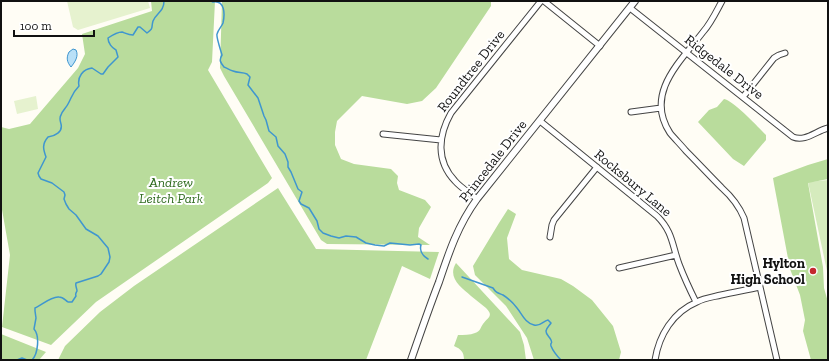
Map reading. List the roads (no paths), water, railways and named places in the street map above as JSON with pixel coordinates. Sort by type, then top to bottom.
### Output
[{"type":"street","points":[[542,1],[600,46]]},
{"type":"street","name":"Roundtree Drive","points":[[477,199],[458,184],[448,170],[441,152],[441,140],[444,128],[451,114],[542,1]]},
{"type":"street","name":"Princedale Drive","points":[[411,360],[457,231],[468,212],[635,1]]},
{"type":"street","points":[[722,1],[705,30],[672,71],[666,82],[662,100],[664,122],[671,135],[729,194],[740,209],[744,218],[777,360]]},
{"type":"street","name":"Ridgedale Drive","points":[[630,8],[791,135],[798,138],[805,138],[828,128]]},
{"type":"street","points":[[743,97],[774,58],[785,53]]},
{"type":"street","points":[[632,112],[662,108]]},
{"type":"street","name":"Rocksbury Lane","points":[[540,120],[662,220],[670,233],[682,271],[696,302]]},
{"type":"street","points":[[383,134],[441,140]]},
{"type":"street","points":[[550,237],[554,220],[597,167]]},
{"type":"street","points":[[619,268],[676,255]]},
{"type":"street","points":[[655,360],[661,338],[668,326],[681,312],[696,302],[705,299],[760,287]]},
{"type":"water","points":[[73,49],[76,50],[77,57],[71,67],[67,58],[69,52]]},
{"type":"waterway","points":[[32,360],[36,354],[38,345],[38,340],[34,329],[36,318],[35,308],[56,297],[72,302],[76,296],[76,283],[101,274],[109,262],[110,257],[108,248],[98,236],[86,229],[76,215],[69,209],[64,199],[64,192],[52,183],[41,179],[39,176],[38,173],[46,157],[44,144],[48,137],[56,135],[60,131],[60,116],[73,93],[79,86],[81,74],[92,68],[103,74],[118,57],[116,50],[110,45],[108,38],[120,32],[133,35],[138,27],[147,33],[151,29],[154,18],[163,8],[164,1]]},
{"type":"waterway","points":[[211,1],[220,3],[224,12],[223,23],[217,34],[222,55],[220,60],[224,67],[235,72],[245,73],[250,77],[248,85],[258,98],[269,131],[276,137],[278,146],[285,154],[288,167],[298,189],[302,192],[299,201],[301,204],[309,208],[317,221],[319,229],[323,233],[331,236],[339,238],[346,236],[356,237],[366,243],[375,245],[384,246],[390,243],[410,245],[419,244],[421,245],[422,254],[428,259]]},
{"type":"waterway","points":[[462,277],[493,288],[496,292],[503,295],[510,301],[531,324],[538,325],[548,320],[551,323],[546,330],[546,334],[552,342],[551,346],[553,350],[561,360]]},
{"type":"waterway","points":[[17,360],[22,358],[27,360]]},
{"type":"place","name":"Hylton High School","points":[[813,271]]},
{"type":"park label","name":"Andrew Leitch Park","points":[[171,190]]}]
